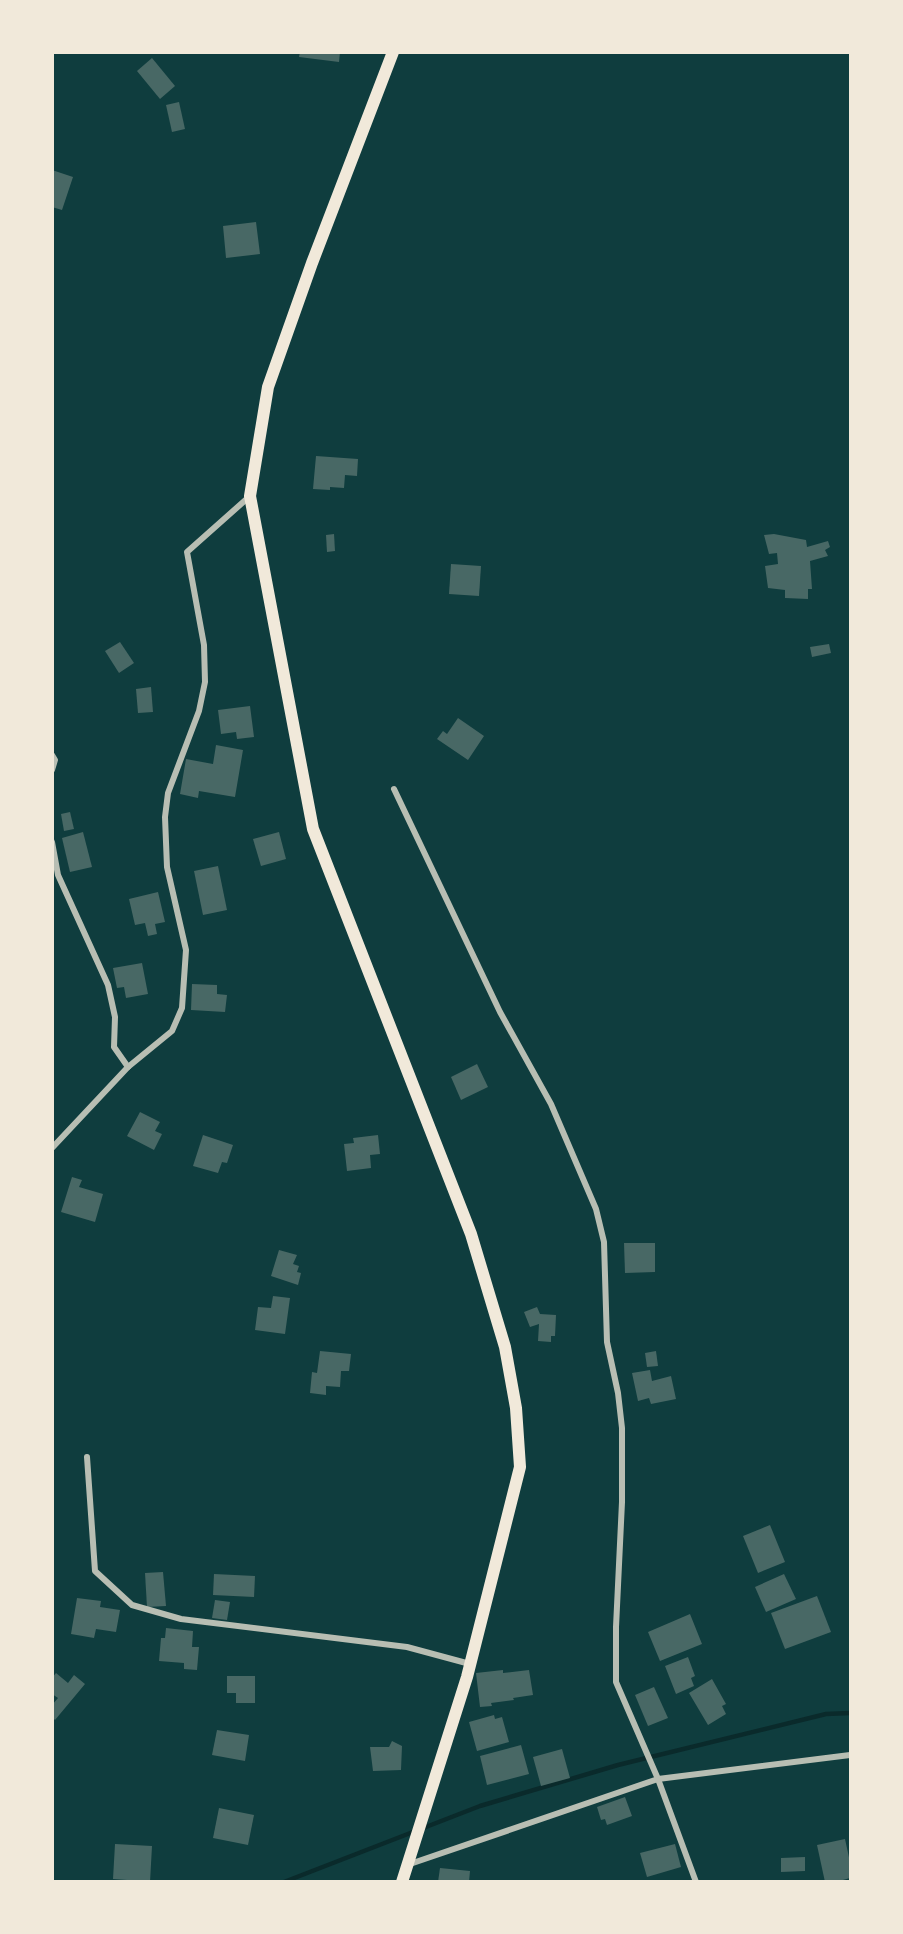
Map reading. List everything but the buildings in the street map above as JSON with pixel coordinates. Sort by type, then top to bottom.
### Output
[{"type":"main road","points":[[390,55],[268,387],[250,496],[313,829],[471,1234],[505,1347],[516,1408],[520,1467],[470,1664],[402,1881]]},
{"type":"street","points":[[52,1148],[128,1067],[172,1030],[182,1008],[186,950],[167,867],[165,817],[168,793],[199,711],[205,682],[204,645],[188,552],[250,496]]},
{"type":"street","points":[[52,755],[55,760],[52,770]]},
{"type":"street","points":[[394,789],[500,1012],[551,1104],[596,1209],[604,1242],[607,1342],[618,1393],[622,1428],[616,1682],[652,1764],[696,1881]]},
{"type":"street","points":[[52,842],[58,875],[108,985],[115,1017],[114,1047],[128,1067]]},
{"type":"street","points":[[87,1457],[95,1571],[132,1605],[181,1619],[407,1647],[470,1664]]},
{"type":"street","points":[[407,1865],[658,1779],[850,1755]]},
{"type":"waterway","points":[[284,1882],[480,1806],[618,1765],[826,1714],[850,1713]]}]
